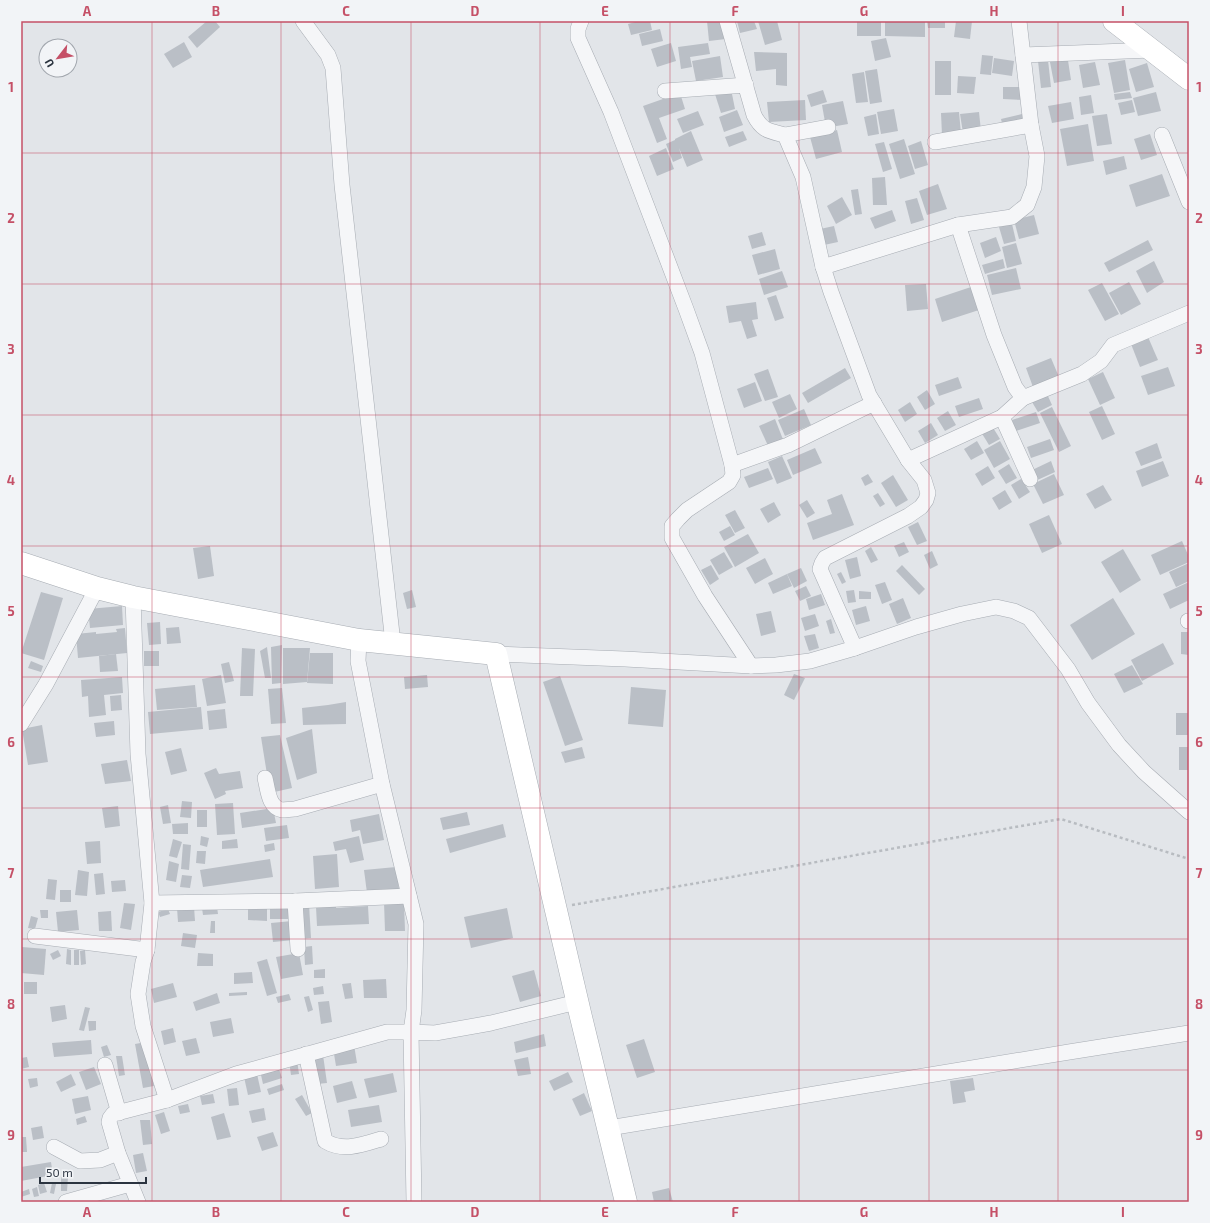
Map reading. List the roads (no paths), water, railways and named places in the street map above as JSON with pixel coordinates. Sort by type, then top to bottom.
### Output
[{"type":"street","points":[[304,21],[328,55],[333,68],[342,184],[393,643]]},
{"type":"street","points":[[581,21],[578,29],[578,38],[611,112],[686,308],[702,353],[732,465],[733,475],[729,482],[686,510],[672,526],[672,538],[706,596],[751,666]]},
{"type":"street","points":[[727,21],[754,115],[759,124],[766,130],[785,135],[828,128]]},
{"type":"street","points":[[823,267],[958,225],[1012,217],[1027,205],[1034,187],[1037,156],[1031,125],[1019,21]]},
{"type":"street","points":[[1114,21],[1189,79]]},
{"type":"street","points":[[1023,55],[1152,50]]},
{"type":"street","points":[[665,91],[746,85]]},
{"type":"street","points":[[935,142],[1031,125]]},
{"type":"street","points":[[785,135],[803,177],[823,267],[831,292],[869,395],[908,460],[924,480],[928,493],[926,500],[921,507],[908,516],[825,558],[822,562],[820,568],[855,648]]},
{"type":"street","points":[[1162,135],[1189,202]]},
{"type":"street","points":[[958,225],[994,335],[1015,387],[1023,398]]},
{"type":"street","points":[[908,460],[1002,417],[1023,398],[1082,374],[1101,361],[1113,345],[1189,313]]},
{"type":"street","points":[[732,465],[788,445],[874,403]]},
{"type":"street","points":[[1002,417],[1030,480]]},
{"type":"street","points":[[21,564],[97,588],[132,597],[359,640],[496,654],[751,666],[810,661],[855,648],[916,627],[954,616],[996,607],[1029,618],[1068,669],[1088,703],[1119,745],[1144,772],[1189,812]]},
{"type":"street","points":[[21,724],[46,684],[97,588]]},
{"type":"street","points":[[132,597],[138,754],[152,902],[147,950],[143,962],[138,994],[143,1026],[168,1100]]},
{"type":"street","points":[[359,640],[358,661],[382,784],[416,924],[414,1010],[411,1032],[414,1197]]},
{"type":"street","points":[[496,654],[577,1002],[626,1202]]},
{"type":"street","points":[[265,778],[270,800],[275,806],[282,810],[295,809],[382,784]]},
{"type":"street","points":[[152,902],[295,901],[409,896]]},
{"type":"street","points":[[295,901],[298,950]]},
{"type":"street","points":[[35,936],[147,950]]},
{"type":"street","points":[[138,1202],[118,1153],[109,1122],[113,1114],[168,1100],[236,1074],[387,1032],[435,1032],[491,1023],[577,1002]]},
{"type":"street","points":[[609,1128],[1189,1033]]},
{"type":"street","points":[[306,1054],[325,1141],[332,1146],[345,1148],[380,1139]]},
{"type":"street","points":[[105,1065],[119,1113]]},
{"type":"street","points":[[54,1147],[80,1161],[100,1160],[118,1153]]},
{"type":"street","points":[[66,1202],[130,1184]]}]
